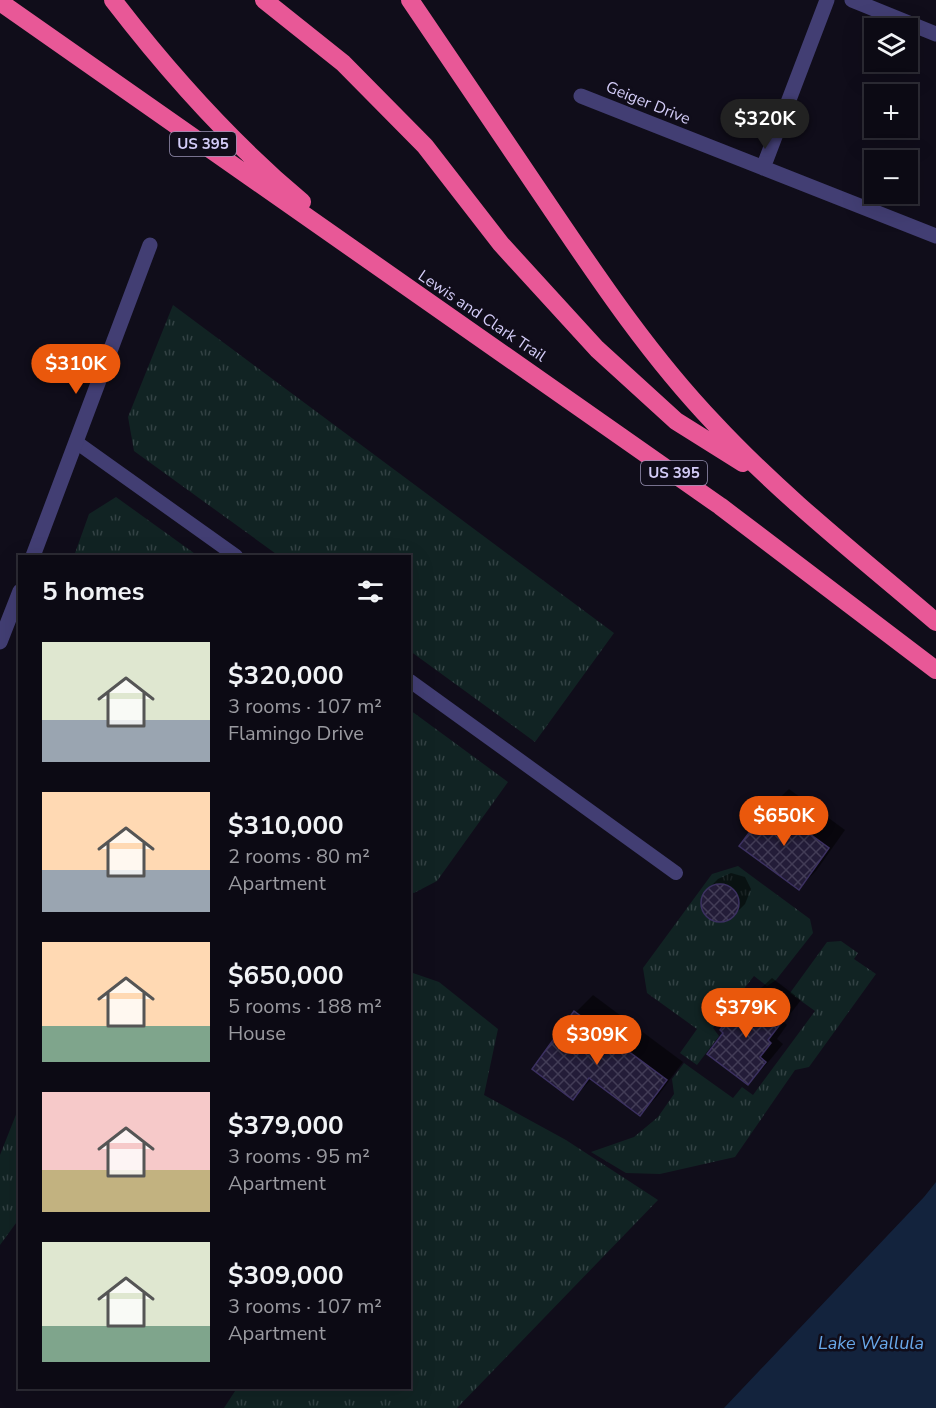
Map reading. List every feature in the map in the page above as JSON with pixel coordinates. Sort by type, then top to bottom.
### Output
[{"type":"highway","points":[[113,0],[183,84],[238,142],[296,197],[405,287]]},
{"type":"highway","points":[[264,0],[343,63],[425,146],[501,244],[597,349],[676,421],[768,478]]},
{"type":"highway","points":[[410,0],[616,304],[663,364],[698,405],[768,478],[936,622]]},
{"type":"highway","name":"Lewis and Clark Trail","points":[[0,2],[720,506],[936,670]]},
{"type":"street","points":[[763,168],[827,0]]},
{"type":"street","points":[[852,0],[936,34]]},
{"type":"street","name":"Geiger Drive","points":[[581,96],[936,236]]},
{"type":"street","points":[[33,555],[150,245]]},
{"type":"street","points":[[0,642],[18,596]]},
{"type":"lane","points":[[76,442],[235,555]]},
{"type":"lane","points":[[411,682],[676,873]]},
{"type":"green space","points":[[173,305],[614,633],[535,742],[411,652],[411,555],[278,555],[134,451],[128,417]]},
{"type":"green space","points":[[116,497],[197,555],[74,555],[89,514]]},
{"type":"green space","points":[[411,711],[508,782],[437,881],[414,893],[411,892]]},
{"type":"green space","points":[[738,866],[810,919],[813,933],[776,980],[767,986],[754,976],[713,1028],[719,1036],[697,1065],[680,1053],[697,1029],[647,993],[643,968],[712,874]]},
{"type":"green space","points":[[841,941],[858,953],[854,959],[876,974],[809,1067],[795,1070],[735,1157],[660,1174],[626,1173],[591,1152],[634,1137],[658,1117],[674,1094],[672,1079],[684,1063],[733,1098],[742,1087],[753,1095],[815,1011],[790,993],[827,942]]},
{"type":"green space","points":[[411,972],[439,982],[498,1029],[484,1095],[566,1140],[658,1200],[457,1408],[224,1408],[236,1389],[411,1389]]},
{"type":"green space","points":[[18,1110],[18,1220],[0,1245],[0,1155]]},
{"type":"water","name":"Lake Wallula","points":[[936,1182],[936,1408],[724,1408],[924,1197]]},
{"type":"building","points":[[770,805],[829,848],[799,890],[739,846]]},
{"type":"building","points":[[720,884],[727,885],[733,890],[738,896],[738,910],[733,916],[727,921],[720,922],[713,921],[707,916],[702,910],[701,903],[702,896],[707,890],[713,885]]},
{"type":"building","points":[[754,994],[785,1018],[768,1040],[771,1043],[760,1057],[766,1062],[748,1085],[707,1054],[723,1033],[720,1030],[733,1012],[737,1015]]},
{"type":"building","points":[[574,1011],[667,1080],[640,1116],[589,1078],[573,1100],[532,1069]]}]
